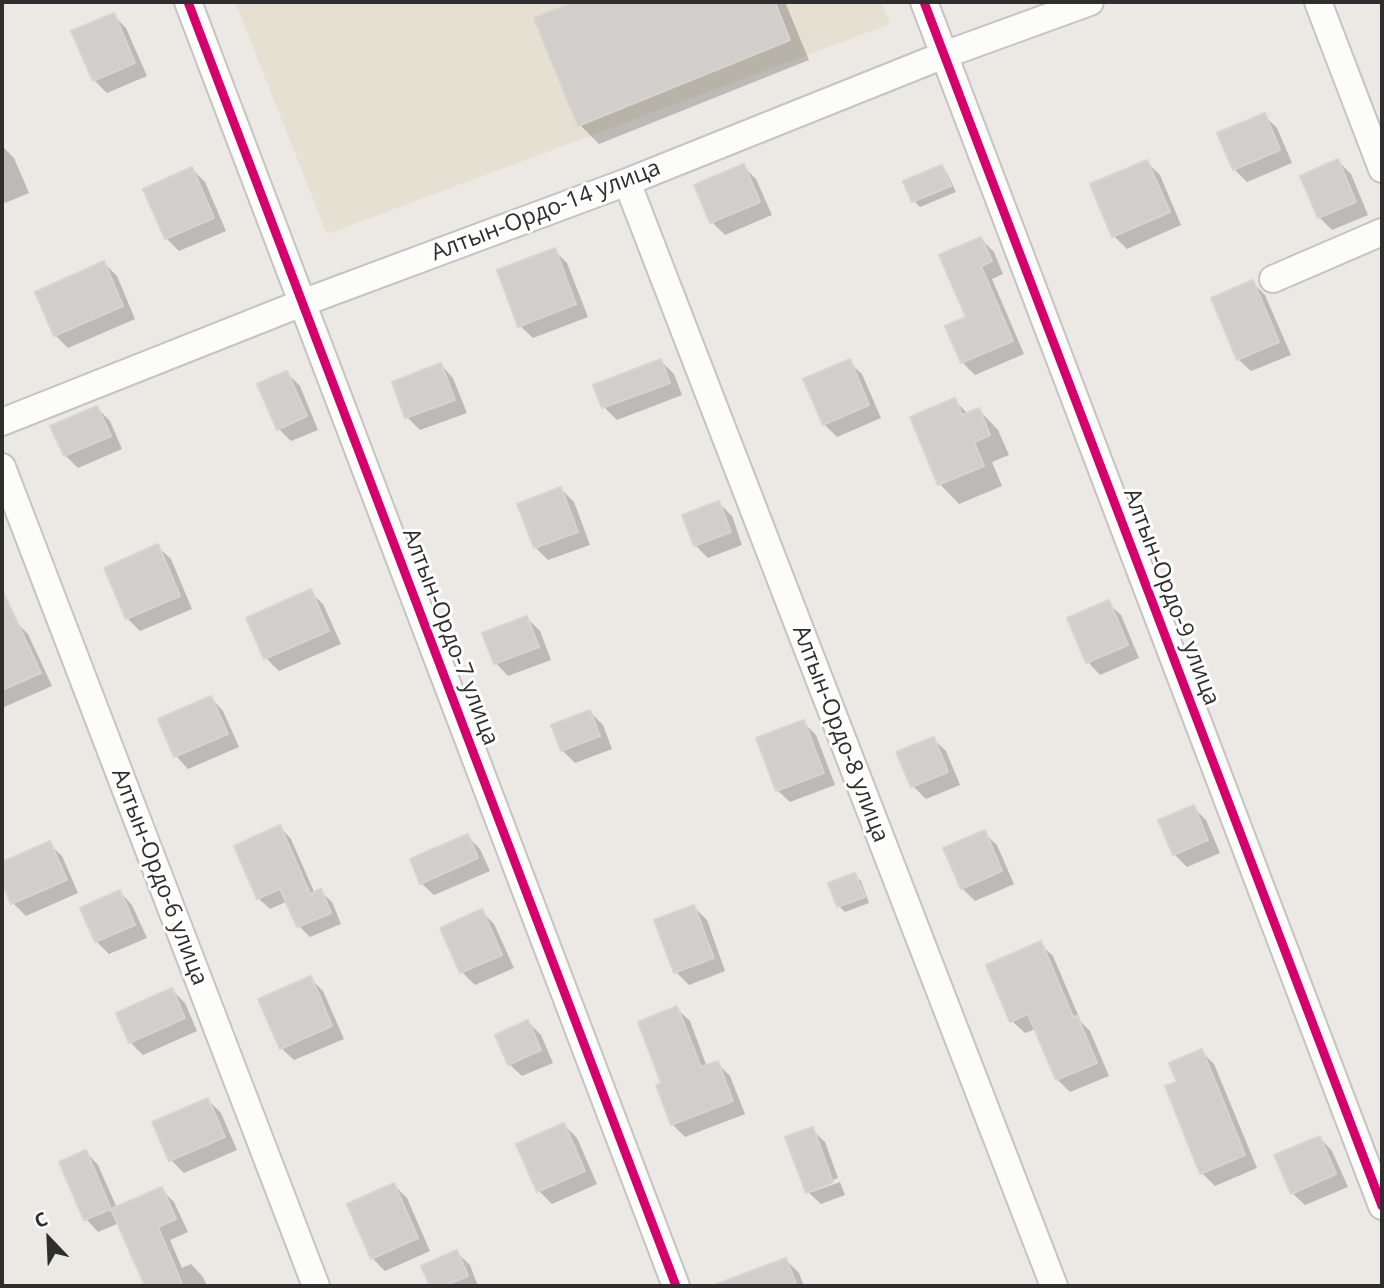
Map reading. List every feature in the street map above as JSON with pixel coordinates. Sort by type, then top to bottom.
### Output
[{"type":"street","name":"Алтын-Ордо-7 улица","points":[[188,2],[676,1286]]},
{"type":"street","name":"Алтын-Ордо-9 улица","points":[[923,2],[1382,1206]]},
{"type":"street","name":"Алтын-Ордо-14 улица","points":[[2,422],[302,303],[627,182],[944,55],[1090,2]]},
{"type":"street","points":[[1318,2],[1382,170]]},
{"type":"street","name":"Алтын-Ордо-8 улица","points":[[627,182],[1054,1286]]},
{"type":"street","points":[[1272,279],[1382,232]]},
{"type":"street","name":"Алтын-Ордо-6 улица","points":[[2,467],[316,1286]]},
{"type":"shaded area","points":[[235,2],[881,2],[890,24],[327,234]]},
{"type":"building","points":[[574,2],[775,2],[790,40],[578,126],[534,18]]},
{"type":"building","points":[[114,13],[135,63],[93,81],[71,31]]},
{"type":"building","points":[[1265,113],[1280,150],[1233,170],[1217,133]]},
{"type":"building","points":[[1338,159],[1356,202],[1318,218],[1300,176]]},
{"type":"building","points":[[1147,160],[1170,212],[1112,237],[1090,184]]},
{"type":"building","points":[[744,164],[760,202],[710,223],[694,185]]},
{"type":"building","points":[[942,165],[951,186],[912,202],[903,181]]},
{"type":"building","points":[[192,167],[214,218],[165,239],[143,189]]},
{"type":"building","points":[[981,237],[992,261],[981,266],[1013,341],[961,363],[945,326],[966,317],[939,255]]},
{"type":"building","points":[[555,248],[576,304],[518,327],[497,270]]},
{"type":"building","points":[[104,261],[123,306],[54,336],[35,292]]},
{"type":"building","points":[[1253,280],[1279,342],[1237,360],[1211,298]]},
{"type":"building","points":[[661,359],[670,383],[602,408],[593,385]]},
{"type":"building","points":[[850,359],[869,405],[823,425],[803,379]]},
{"type":"building","points":[[441,363],[455,400],[405,418],[392,382]]},
{"type":"building","points":[[287,371],[307,416],[277,430],[257,384]]},
{"type":"building","points":[[955,398],[962,415],[979,408],[990,435],[974,442],[984,466],[938,485],[910,417]]},
{"type":"building","points":[[97,406],[111,436],[64,456],[50,426]]},
{"type":"building","points":[[561,487],[578,532],[534,548],[517,504]]},
{"type":"building","points":[[719,501],[731,532],[694,546],[682,515]]},
{"type":"building","points":[[158,544],[180,596],[126,619],[104,568]]},
{"type":"building","points":[[311,589],[329,631],[264,659],[246,618]]},
{"type":"building","points":[[2,590],[41,673],[2,690]]},
{"type":"building","points":[[1109,600],[1128,645],[1086,663],[1067,618]]},
{"type":"building","points":[[527,616],[539,647],[494,664],[482,633]]},
{"type":"building","points":[[211,696],[228,734],[174,757],[158,719]]},
{"type":"building","points":[[590,710],[600,736],[561,751],[551,725]]},
{"type":"building","points":[[804,720],[824,773],[776,791],[756,738]]},
{"type":"building","points":[[934,737],[948,772],[911,787],[896,752]]},
{"type":"building","points":[[1194,805],[1208,840],[1173,855],[1158,820]]},
{"type":"building","points":[[280,825],[310,894],[321,889],[331,913],[297,927],[280,889],[257,899],[234,846]]},
{"type":"building","points":[[985,830],[1002,871],[961,889],[943,848]]},
{"type":"building","points":[[468,834],[478,858],[420,884],[410,859]]},
{"type":"building","points":[[50,841],[67,880],[11,904],[2,882],[2,862]]},
{"type":"building","points":[[855,873],[865,897],[837,907],[828,883]]},
{"type":"building","points":[[120,890],[135,925],[95,942],[80,908]]},
{"type":"building","points":[[694,905],[714,958],[674,973],[654,920]]},
{"type":"building","points":[[482,909],[502,955],[460,973],[440,928]]},
{"type":"building","points":[[1041,941],[1073,1017],[1077,1016],[1097,1063],[1056,1080],[1028,1014],[1010,1022],[986,965]]},
{"type":"building","points":[[311,976],[332,1026],[280,1049],[258,999]]},
{"type":"building","points":[[172,988],[185,1018],[129,1043],[116,1013]]},
{"type":"building","points":[[677,1006],[701,1067],[718,1061],[733,1101],[671,1125],[656,1085],[661,1083],[638,1022]]},
{"type":"building","points":[[528,1020],[541,1050],[508,1065],[495,1035]]},
{"type":"building","points":[[1202,1049],[1245,1155],[1200,1174],[1165,1086],[1177,1082],[1169,1063]]},
{"type":"building","points":[[208,1098],[225,1137],[169,1161],[152,1122]]},
{"type":"building","points":[[564,1123],[585,1171],[537,1192],[516,1144]]},
{"type":"building","points":[[813,1127],[833,1182],[806,1193],[785,1137]]},
{"type":"building","points":[[1320,1136],[1336,1174],[1291,1194],[1274,1155]]},
{"type":"building","points":[[86,1150],[111,1209],[84,1220],[59,1162]]},
{"type":"building","points":[[394,1183],[418,1238],[371,1259],[347,1204]]},
{"type":"building","points":[[162,1187],[176,1219],[158,1227],[183,1286],[145,1286],[111,1209]]},
{"type":"building","points":[[457,1250],[468,1276],[444,1286],[430,1286],[421,1266]]},
{"type":"building","points":[[786,1258],[797,1286],[717,1284]]},
{"type":"cycle path","points":[[188,2],[676,1286]]},
{"type":"cycle path","points":[[924,2],[1382,1206]]}]
